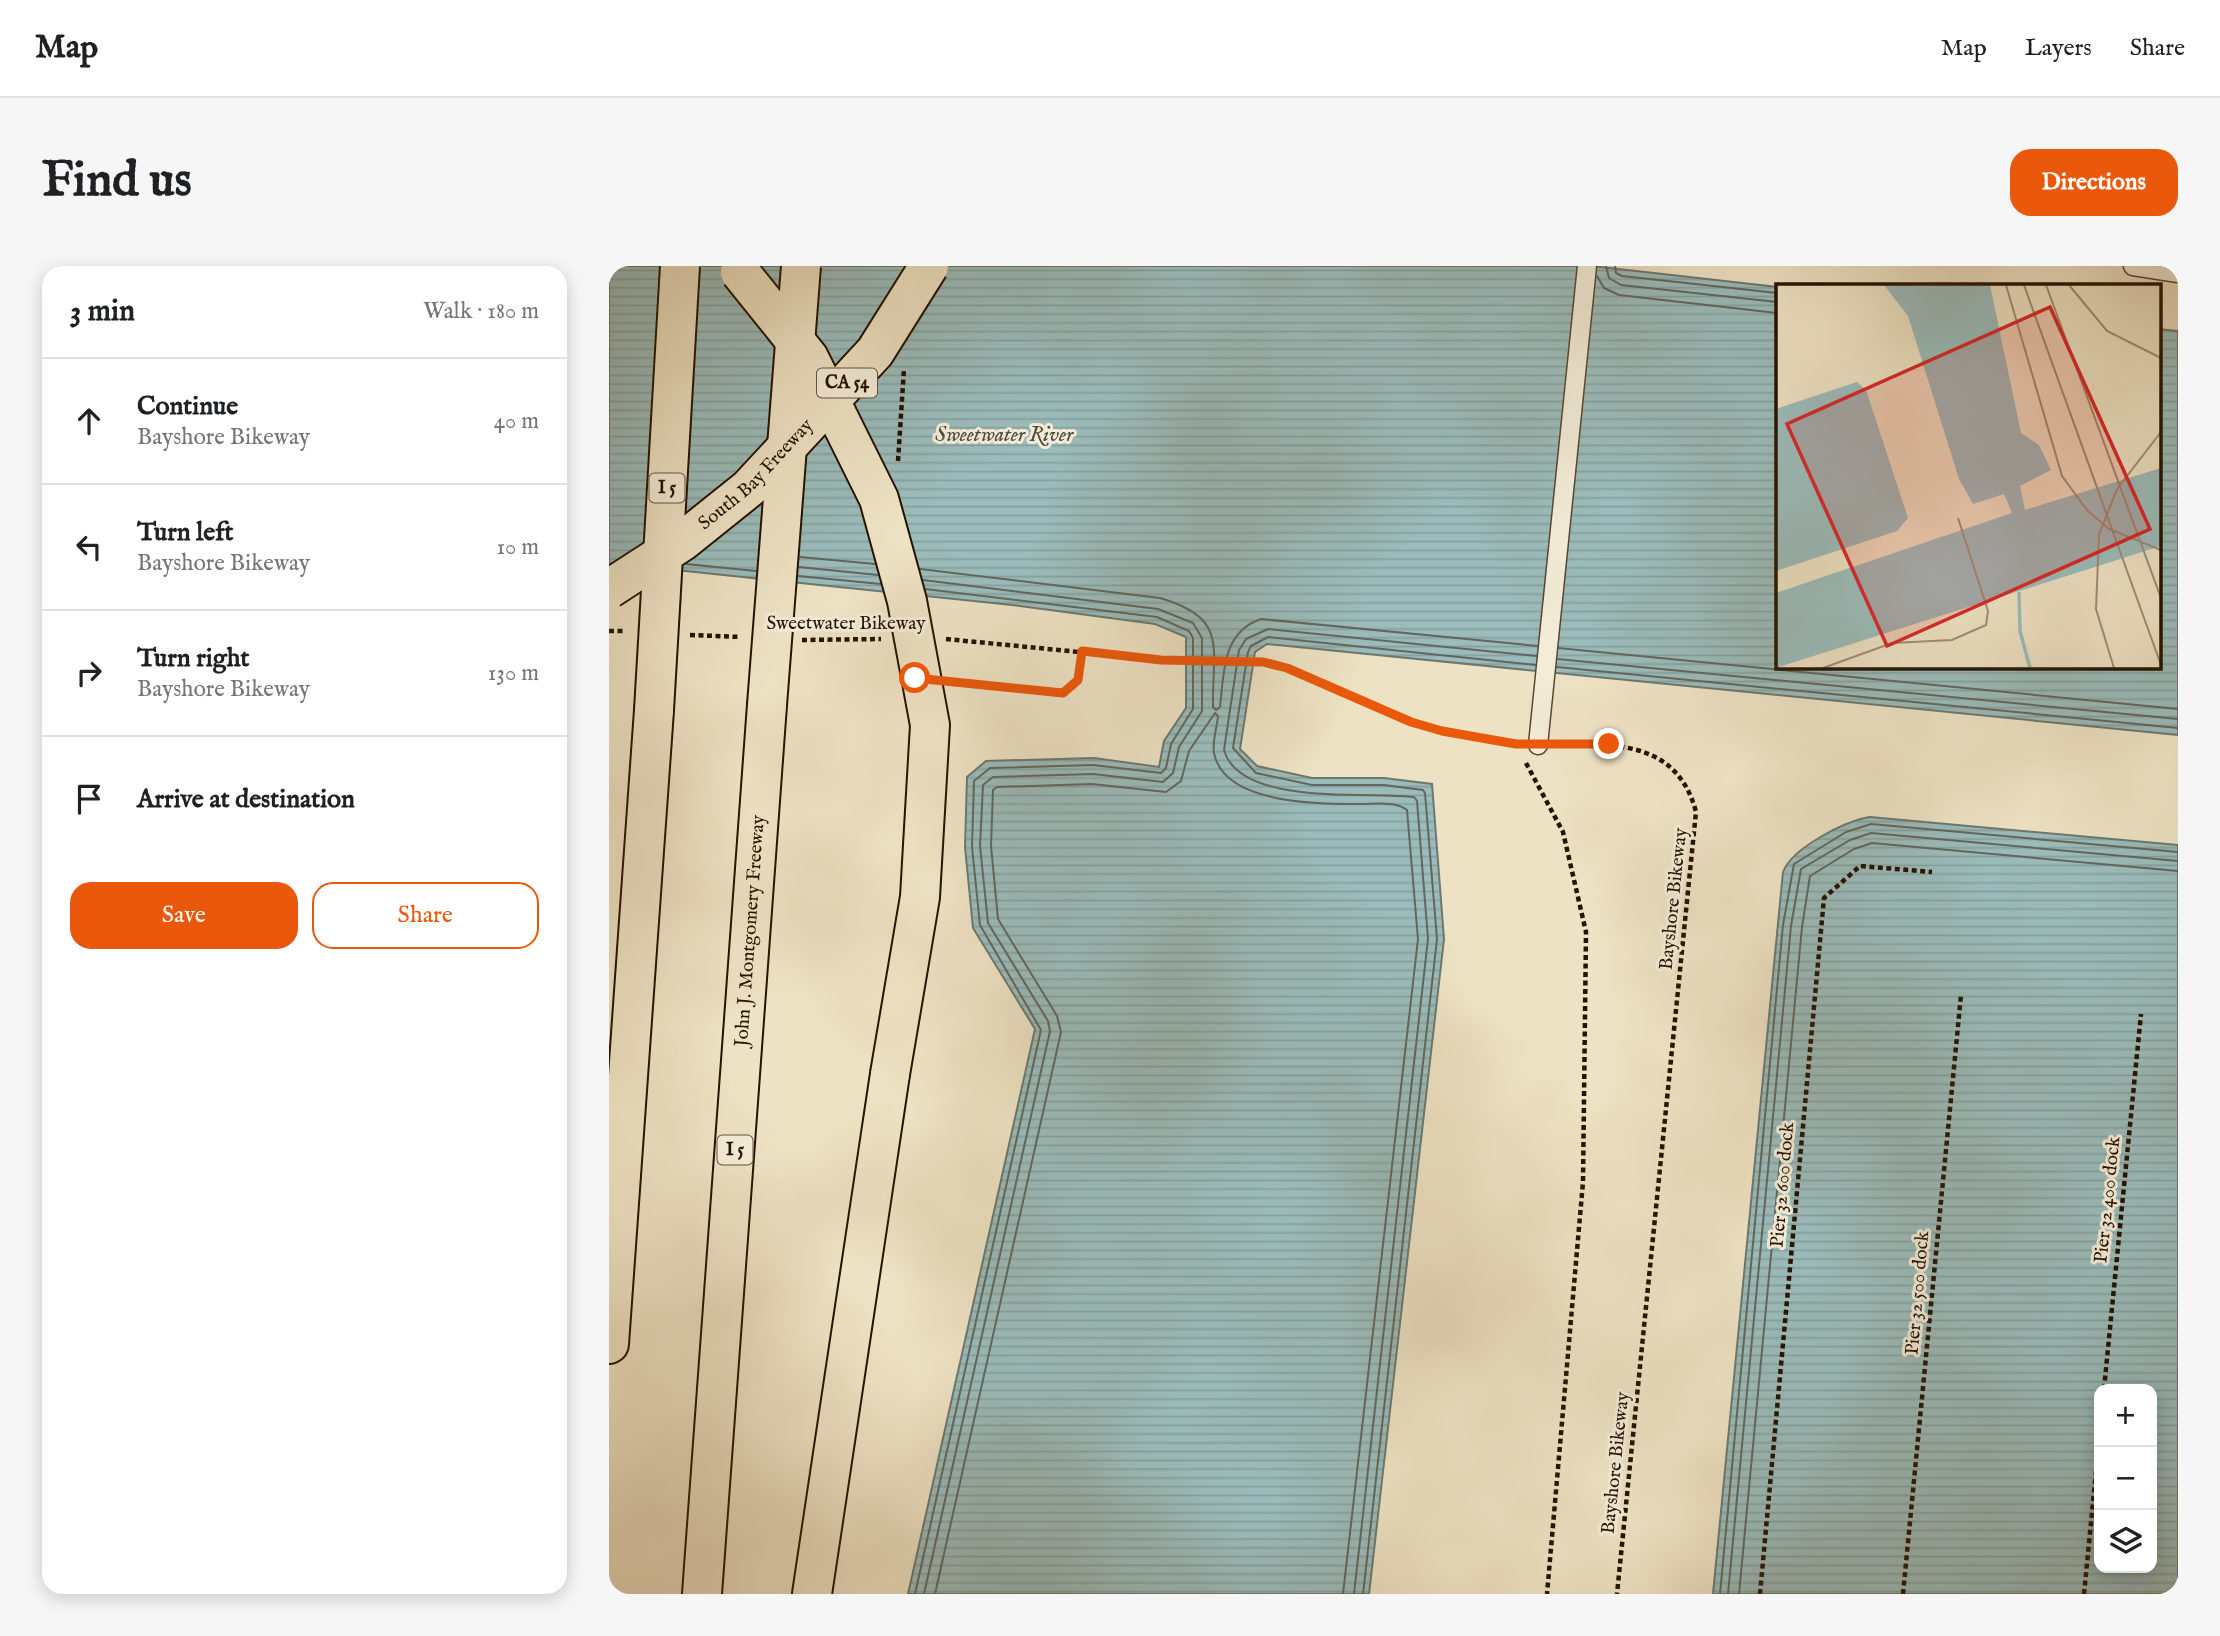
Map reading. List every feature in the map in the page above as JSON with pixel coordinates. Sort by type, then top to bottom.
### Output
[{"type":"highway","name":"I 5","points":[[609,1344],[654,710],[680,266]]},
{"type":"highway","points":[[734,266],[809,358],[879,499],[907,601],[930,725],[920,897],[890,1074],[812,1594]]},
{"type":"highway","name":"John J. Montgomery Freeway","points":[[702,1594],[801,266]]},
{"type":"highway","name":"South Bay Freeway","points":[[609,589],[683,541],[749,488],[875,352],[929,266]]},
{"type":"lane","points":[[1538,745],[1587,266]]},
{"type":"lane","points":[[2133,266],[2178,273]]},
{"type":"path","points":[[609,631],[636,632]]},
{"type":"path","name":"Sweetwater Bikeway","points":[[678,634],[747,637]]},
{"type":"path","name":"Sweetwater Bikeway","points":[[788,639],[887,638]]},
{"type":"path","name":"Sweetwater Bikeway","points":[[943,639],[1082,651]]},
{"type":"path","name":"Bayshore Bikeway","points":[[1082,651],[1161,660],[1263,662],[1287,668],[1418,724],[1460,736],[1516,744],[1609,744],[1649,753],[1677,775],[1689,792],[1696,811],[1616,1594]]},
{"type":"path","points":[[940,681],[1063,693],[1078,680],[1082,651]]},
{"type":"path","points":[[1516,744],[1563,832],[1586,932],[1583,1182],[1547,1594]]},
{"type":"path","name":"Pier 32 600 dock","points":[[1760,1594],[1823,898],[1860,866],[1932,872]]},
{"type":"path","name":"Pier 32 500 dock","points":[[1903,1594],[1961,995]]},
{"type":"path","name":"Pier 32 400 dock","points":[[2104,1384],[2141,1014]]},
{"type":"path","points":[[2084,1594],[2098,1447]]},
{"type":"water","name":"Sweetwater River","points":[[609,266],[1592,266],[1776,287],[1776,668],[2161,668],[2161,329],[2178,331],[2178,735],[1267,644],[1255,652],[1240,749],[1257,766],[1312,778],[1384,778],[1432,784],[1444,939],[1369,1594],[908,1594],[1035,1029],[973,928],[965,847],[967,777],[986,761],[1094,758],[1159,767],[1164,741],[1186,708],[1186,637],[1155,624],[1012,605],[609,563]]},
{"type":"water","points":[[1870,817],[2178,845],[2178,1594],[1713,1594],[1783,872],[1788,863],[1808,845],[1847,824]]},
{"type":"route","points":[[915,678],[1063,693],[1075,686],[1078,680],[1082,651],[1161,660],[1263,662],[1287,668],[1411,722],[1460,736],[1516,744],[1609,744]]}]
